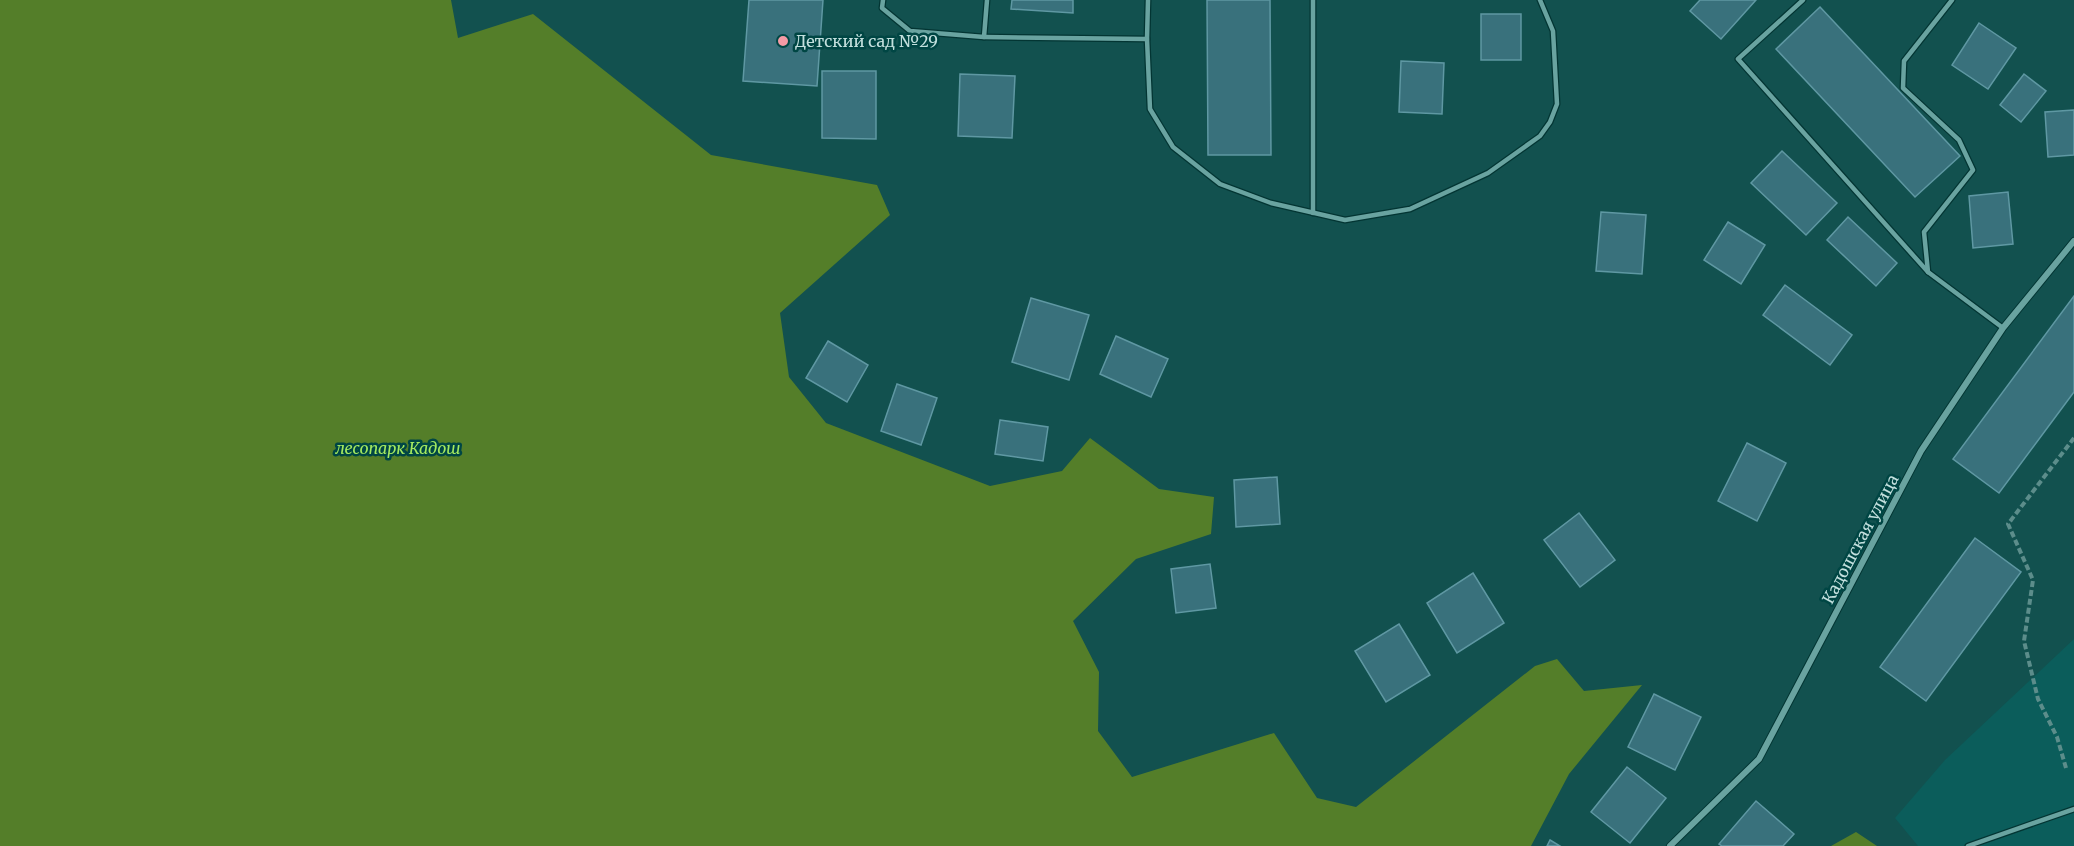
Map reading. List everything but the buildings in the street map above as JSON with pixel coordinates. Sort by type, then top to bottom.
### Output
[{"type":"street","name":"Кадошская улица","points":[[1670,846],[1759,759],[1921,451],[2003,328],[2074,241]]},
{"type":"lane","points":[[883,0],[882,8],[910,32],[984,37],[1147,39]]},
{"type":"lane","points":[[984,37],[987,0]]},
{"type":"lane","points":[[1148,0],[1150,109],[1173,147],[1220,184],[1271,203],[1345,220],[1410,209],[1488,173],[1540,136],[1550,122],[1557,104],[1553,31],[1540,0]]},
{"type":"lane","points":[[1313,0],[1313,213]]},
{"type":"lane","points":[[1803,0],[1738,59],[1928,272],[2003,328]]},
{"type":"lane","points":[[1928,272],[1924,232],[1972,170],[1959,140],[1903,88],[1904,61],[1952,0]]},
{"type":"lane","points":[[1968,846],[2074,809]]},
{"type":"path","points":[[2066,768],[2057,737],[2038,699],[2024,641],[2033,580],[2008,524],[2074,438]]},
{"type":"shaded area","points":[[2074,639],[2074,846],[1918,846],[1895,818],[1945,760]]},
{"type":"green space","name":"лесопарк Кадош","points":[[0,0],[451,0],[458,38],[533,14],[711,155],[877,185],[890,215],[780,313],[789,377],[826,423],[990,486],[1062,471],[1090,438],[1159,489],[1214,497],[1211,534],[1136,559],[1073,621],[1099,672],[1098,731],[1132,777],[1274,733],[1317,798],[1356,807],[1535,666],[1557,659],[1584,691],[1642,685],[1569,774],[1531,846],[0,846]]},
{"type":"green space","points":[[1856,832],[1877,846],[1831,846]]},
{"type":"place","name":"Детский сад №29","points":[[783,41]]}]
